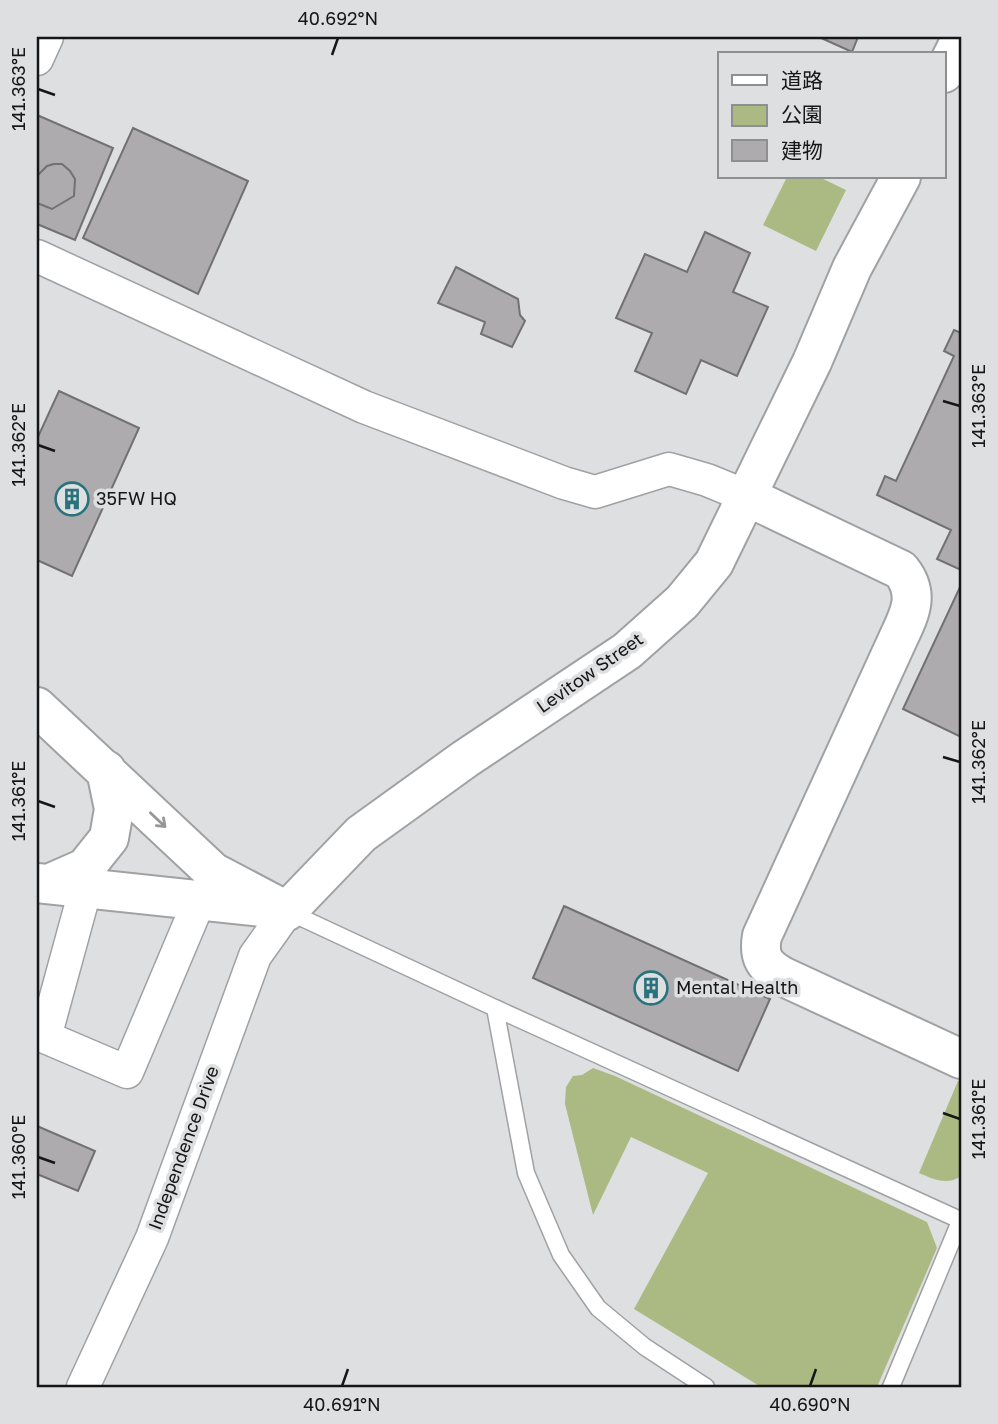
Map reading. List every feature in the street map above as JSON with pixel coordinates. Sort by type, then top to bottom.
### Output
[{"type":"street","points":[[37,59],[47,37]]},
{"type":"street","points":[[946,70],[961,39]]},
{"type":"street","name":"Levitow Street","points":[[287,911],[361,834],[465,759],[626,651],[682,602],[714,563],[812,362],[852,268],[900,178]]},
{"type":"street","points":[[37,256],[364,407],[564,483],[595,492],[669,469],[707,480],[746,496],[901,570],[910,581],[912,601],[897,641],[762,936],[760,956],[770,970],[961,1059]]},
{"type":"street","points":[[37,707],[213,872],[287,911]]},
{"type":"street","points":[[58,885],[85,868],[109,838],[114,808],[106,770]]},
{"type":"street","points":[[58,885],[200,899],[287,911]]},
{"type":"street","points":[[58,885],[45,1037],[127,1072],[200,899]]},
{"type":"street","name":"Independence Drive","points":[[83,1387],[152,1238],[255,956],[287,911]]},
{"type":"lane","points":[[287,911],[961,1219],[891,1387]]},
{"type":"lane","points":[[495,1008],[526,1172],[561,1255],[598,1308],[645,1347],[706,1387]]},
{"type":"green space","points":[[786,178],[821,178],[846,190],[816,251],[763,225]]},
{"type":"green space","points":[[593,1068],[927,1222],[937,1248],[877,1387],[761,1387],[634,1309],[708,1173],[631,1137],[593,1215],[565,1104],[566,1087],[573,1076],[582,1075]]},
{"type":"green space","points":[[958,1081],[961,1081],[961,1176],[950,1181],[940,1180],[919,1173]]},
{"type":"building","points":[[819,37],[858,37],[852,52]]},
{"type":"building","points":[[37,115],[113,148],[75,240],[37,224]]},
{"type":"building","points":[[133,128],[248,181],[198,294],[83,238]]},
{"type":"building","points":[[62,164],[75,179],[74,196],[52,209],[37,203],[37,176],[47,166]]},
{"type":"building","points":[[705,232],[750,253],[733,292],[768,307],[737,376],[701,360],[686,394],[635,371],[652,333],[616,318],[645,254],[687,272]]},
{"type":"building","points":[[456,267],[518,299],[520,315],[525,321],[512,347],[481,334],[485,322],[438,303]]},
{"type":"building","points":[[954,330],[961,333],[961,570],[937,559],[951,530],[877,495],[885,476],[896,481],[954,356],[944,351]]},
{"type":"building","name":"35FW HQ","points":[[59,391],[139,428],[72,576],[37,560],[37,439]]},
{"type":"building","points":[[961,585],[961,737],[903,709]]},
{"type":"building","name":"Mental Health","points":[[564,906],[770,999],[738,1071],[533,978]]},
{"type":"building","points":[[37,1126],[95,1151],[78,1191],[37,1174]]},
{"type":"place","name":"35FW HQ","points":[[72,499]]},
{"type":"place","name":"Mental Health","points":[[651,988]]}]
